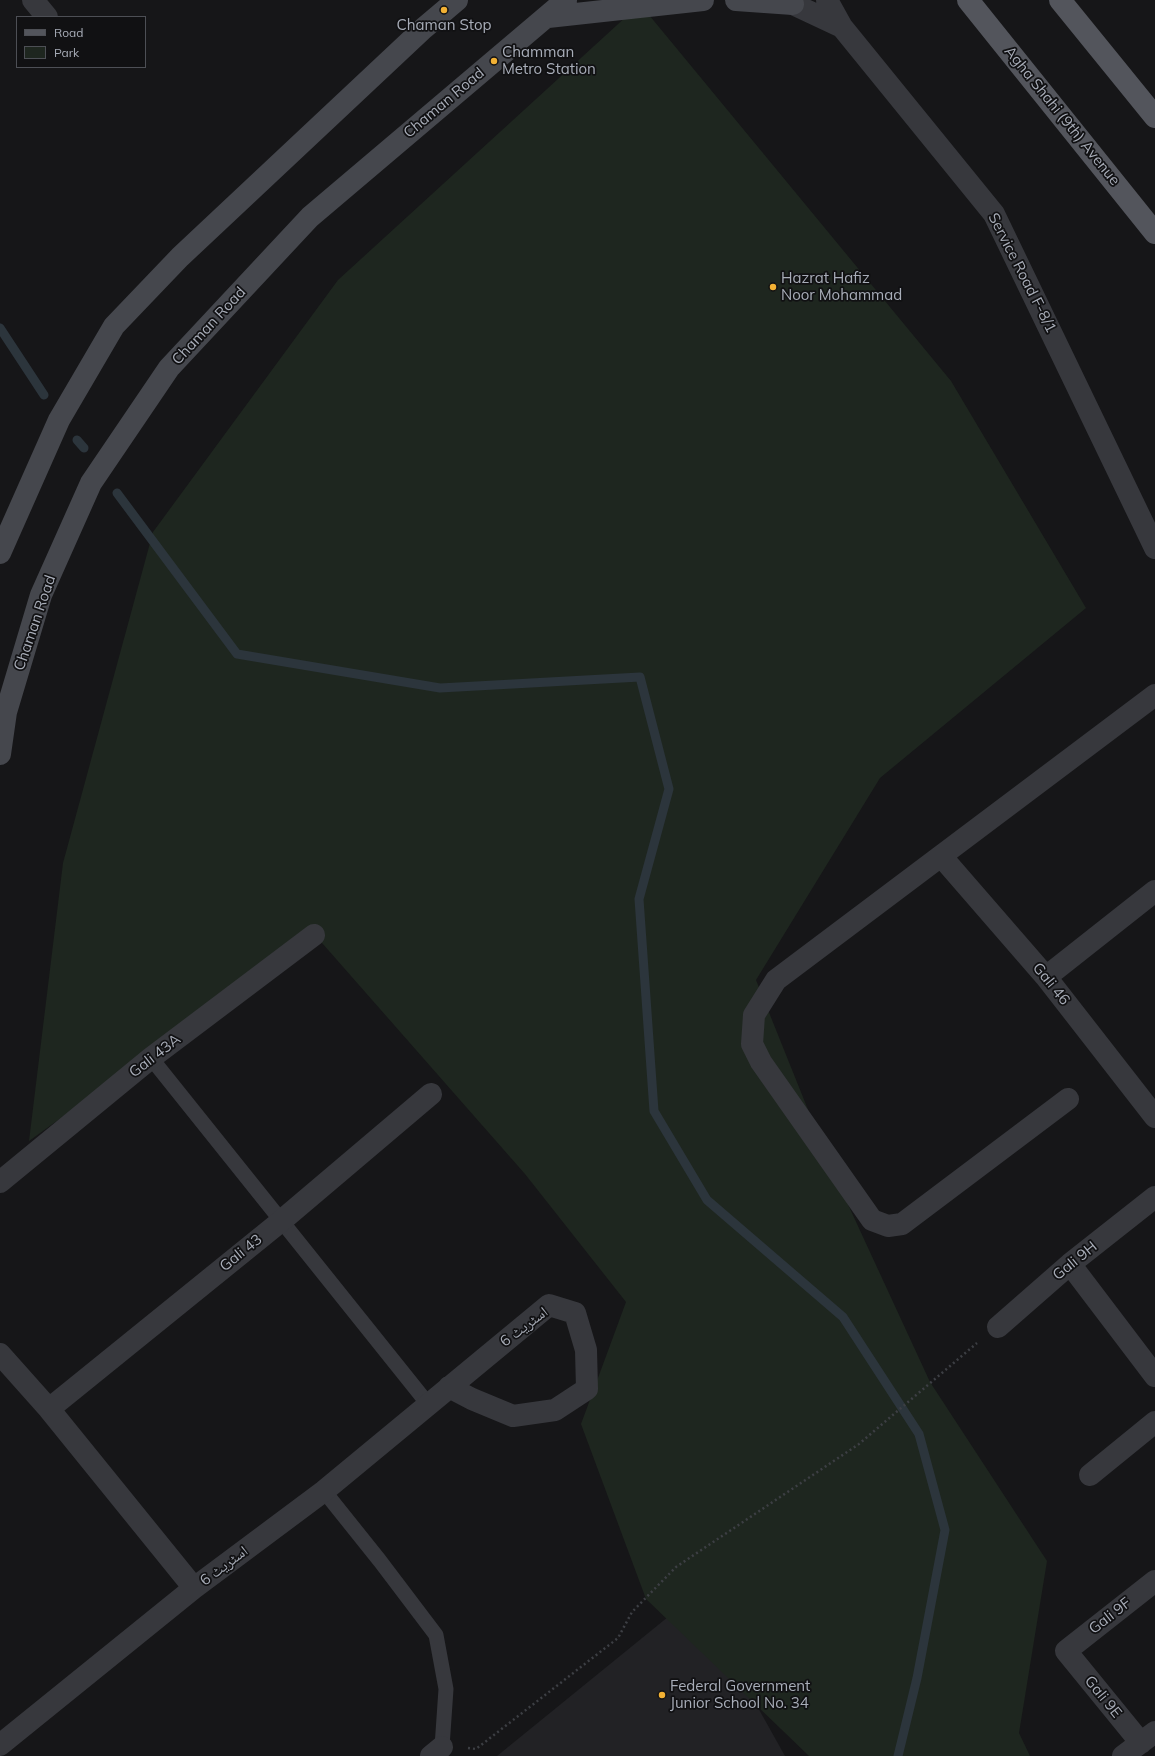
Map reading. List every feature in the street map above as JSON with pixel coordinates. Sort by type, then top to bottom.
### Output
[{"type":"main road","name":"Agha Shahi (9th) Avenue","points":[[968,0],[1155,233]]},
{"type":"main road","points":[[1060,0],[1155,117]]},
{"type":"street","points":[[33,0],[46,16]]},
{"type":"street","points":[[0,553],[59,420],[114,326],[180,257],[402,49],[457,0]]},
{"type":"street","name":"Chaman Road","points":[[0,754],[6,712],[41,595],[91,483],[169,368],[310,217],[548,17],[566,0]]},
{"type":"street","points":[[548,17],[703,0]]},
{"type":"street","points":[[736,0],[791,2]]},
{"type":"street","name":"Service Road F-8/1","points":[[827,0],[842,27],[994,214],[1155,548]]},
{"type":"street","name":"Service Road F-8/1","points":[[791,2],[842,27]]},
{"type":"street","points":[[1068,1099],[902,1224],[888,1226],[872,1220],[761,1062],[752,1044],[754,1015],[776,980],[1155,695]]},
{"type":"street","name":"Gali 46","points":[[941,856],[1046,977],[1155,1117]]},
{"type":"street","points":[[1046,977],[1155,891]]},
{"type":"street","name":"Gali 43A","points":[[0,1182],[151,1058],[314,935]]},
{"type":"street","name":"Gali 43","points":[[48,1409],[280,1222],[431,1094]]},
{"type":"street","name":"Gali 9H","points":[[998,1327],[1070,1264],[1155,1197]]},
{"type":"street","points":[[1070,1264],[1155,1376]]},
{"type":"street","name":"اسٹریٹ 6","points":[[0,1745],[194,1588],[324,1492],[428,1404],[549,1305],[575,1313],[586,1350],[587,1389],[555,1410],[513,1416],[472,1399],[449,1387]]},
{"type":"street","points":[[0,1354],[48,1409],[194,1588]]},
{"type":"street","points":[[1090,1475],[1155,1422]]},
{"type":"street","name":"Gali 9F","points":[[1066,1650],[1155,1581]]},
{"type":"street","name":"Gali 9E","points":[[1066,1650],[1148,1738]]},
{"type":"street","points":[[1123,1756],[1148,1738]]},
{"type":"lane","points":[[151,1058],[280,1222],[428,1404]]},
{"type":"lane","points":[[324,1492],[380,1560],[436,1635],[446,1689],[436,1751]]},
{"type":"path","points":[[436,1751],[476,1749],[618,1638],[632,1612],[676,1567],[859,1444],[963,1354]]},
{"type":"shaded area","name":"Federal Government Junior School No. 34","points":[[695,1595],[785,1756],[497,1756],[647,1634]]},
{"type":"green space","points":[[640,4],[951,381],[1086,608],[880,778],[756,980],[833,1172],[930,1382],[1047,1561],[1019,1733],[1030,1756],[809,1756],[646,1599],[581,1424],[626,1302],[525,1174],[315,935],[29,1141],[63,863],[153,532],[338,280]]},
{"type":"waterway","points":[[0,328],[44,395]]},
{"type":"waterway","points":[[77,440],[84,448]]},
{"type":"waterway","points":[[117,493],[237,654],[440,688],[640,677],[669,789],[639,899],[654,1111],[707,1200],[843,1317],[919,1434],[945,1530],[917,1678],[898,1756]]},
{"type":"place","name":"Chaman Stop","points":[[444,10]]},
{"type":"place","name":"Chamman Metro Station","points":[[494,61]]},
{"type":"place","name":"Hazrat Hafiz Noor Mohammad","points":[[773,287]]},
{"type":"place","name":"Federal Government Junior School No. 34","points":[[662,1695]]}]
